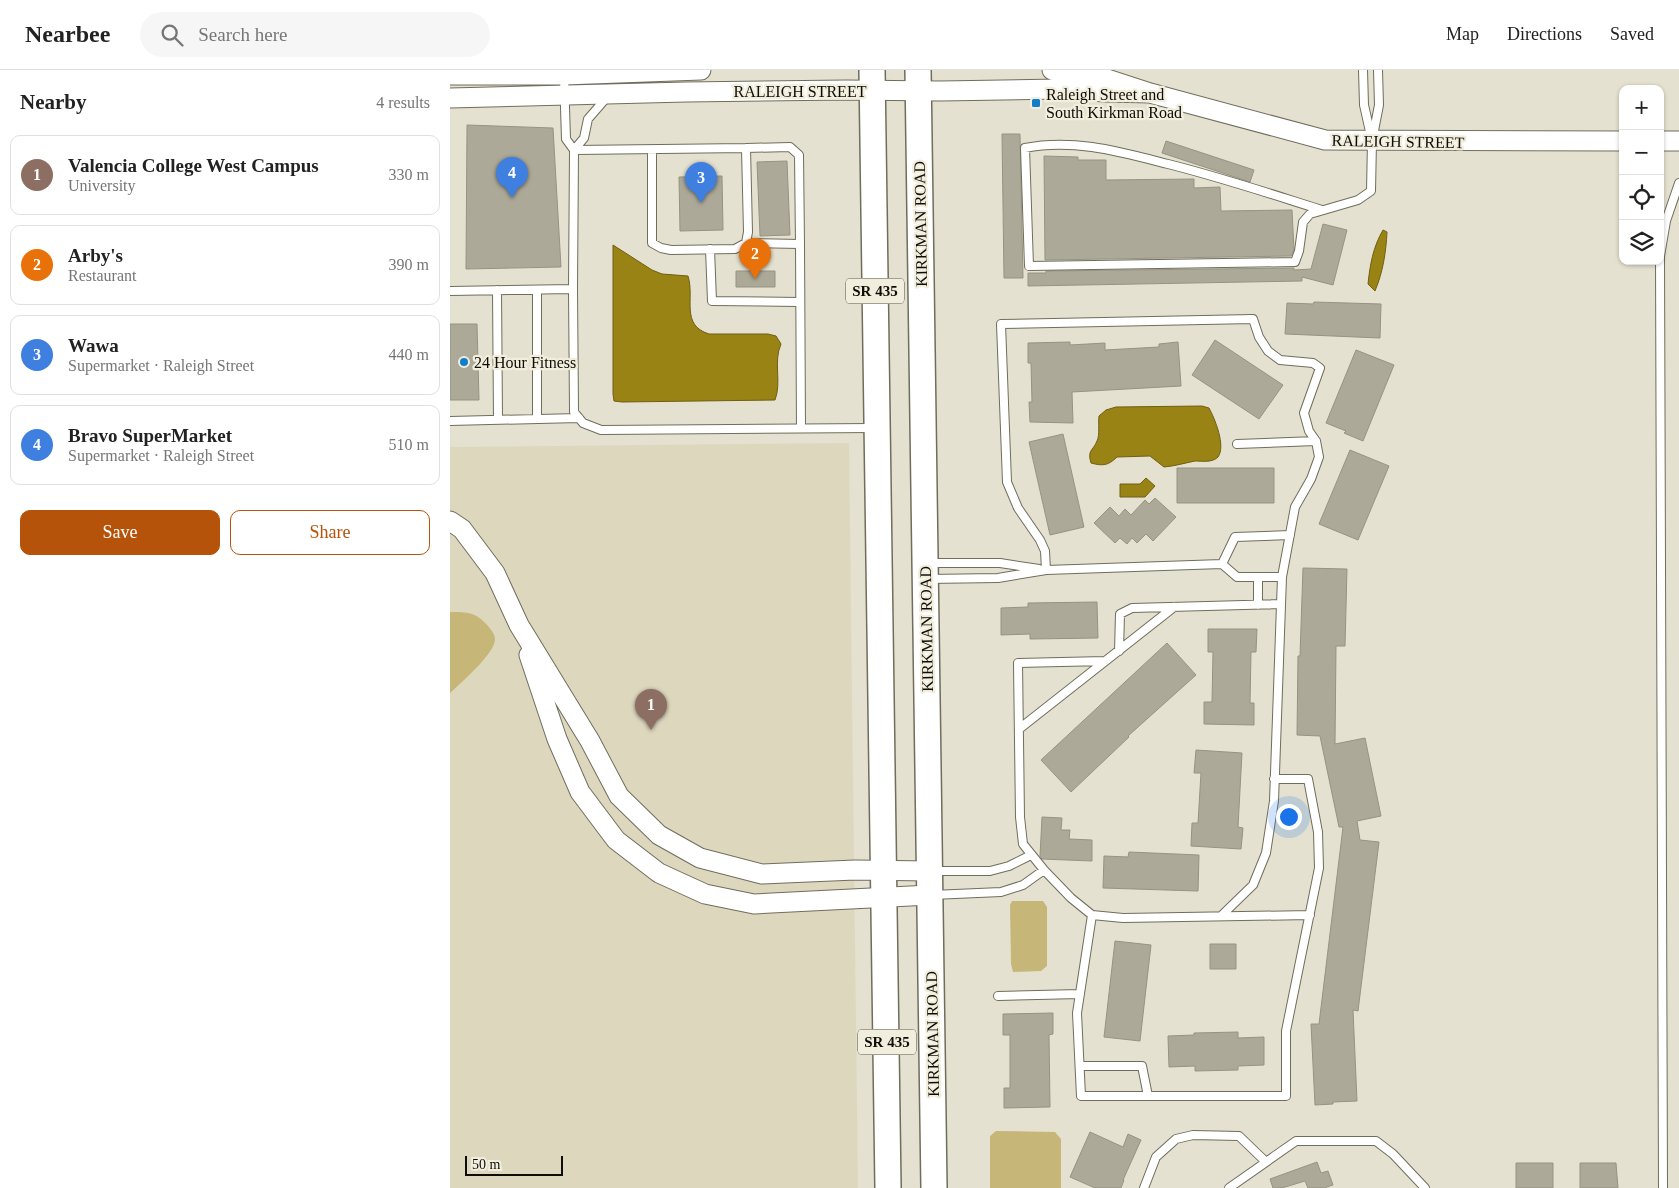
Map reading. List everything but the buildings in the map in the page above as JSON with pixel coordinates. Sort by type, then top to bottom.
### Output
[{"type":"main road","name":"SR 435","points":[[872,80],[888,1188]]},
{"type":"main road","name":"KIRKMAN ROAD","points":[[918,80],[934,1188]]},
{"type":"street","points":[[450,75],[701,70]]},
{"type":"street","name":"RALEIGH STREET","points":[[1052,70],[1105,74],[1150,93],[1325,140],[1619,141]]},
{"type":"street","name":"RALEIGH STREET","points":[[450,98],[610,94],[872,80],[918,80],[1150,93]]},
{"type":"street","points":[[1664,141],[1679,141]]},
{"type":"street","points":[[450,521],[462,529],[495,573],[519,625],[557,739],[580,792],[616,840],[659,873],[705,894],[754,904],[930,895]]},
{"type":"street","points":[[519,625],[590,741],[619,796],[659,835],[700,858],[762,874],[884,870],[930,871]]},
{"type":"lane","points":[[1364,70],[1364,105],[1372,141]]},
{"type":"lane","points":[[1322,210],[1200,172],[1120,151],[1082,145],[1042,144],[1025,148],[1029,266],[1295,262],[1299,251],[1302,222],[1310,214],[1358,200],[1371,191],[1372,141],[1378,105],[1378,70]]},
{"type":"lane","points":[[564,73],[566,139],[574,150],[574,412],[583,423],[602,430],[878,428]]},
{"type":"lane","points":[[574,150],[584,138],[588,119],[610,94]]},
{"type":"lane","points":[[574,150],[790,147],[799,156],[801,428]]},
{"type":"lane","points":[[746,148],[748,232],[746,243]]},
{"type":"lane","points":[[652,150],[652,243],[661,248],[671,250],[736,249],[746,243],[800,244]]},
{"type":"lane","points":[[1664,233],[1679,183]]},
{"type":"lane","points":[[710,249],[712,301],[800,302]]},
{"type":"lane","points":[[1660,265],[1662,1188]]},
{"type":"lane","points":[[497,290],[498,420]]},
{"type":"lane","points":[[537,290],[537,419]]},
{"type":"lane","points":[[450,291],[573,290]]},
{"type":"lane","points":[[1046,570],[1045,551],[1018,508],[1007,482],[1001,324],[1253,319],[1259,337],[1268,351],[1280,360],[1313,363],[1320,368],[1304,413],[1309,431],[1316,441],[1319,456],[1311,479],[1295,507],[1282,577],[1274,801],[1266,853],[1252,885],[1221,916]]},
{"type":"lane","points":[[450,421],[579,418]]},
{"type":"lane","points":[[1237,444],[1316,441]]},
{"type":"lane","points":[[1222,564],[1235,537],[1290,535]]},
{"type":"lane","points":[[925,571],[1000,563],[1046,570]]},
{"type":"lane","points":[[925,571],[998,578],[1046,570],[1222,564],[1237,577],[1282,577]]},
{"type":"lane","points":[[1258,577],[1258,605]]},
{"type":"lane","points":[[1118,651],[1120,614],[1132,608],[1281,604]]},
{"type":"lane","points":[[1019,729],[1175,607]]},
{"type":"lane","points":[[1105,661],[1018,663],[1020,818],[1023,844],[1031,855],[1071,898],[1092,915],[1123,918],[1310,915]]},
{"type":"lane","points":[[1092,915],[1077,1013],[1081,1096],[1286,1096],[1286,1031],[1319,868],[1318,832],[1308,779],[1274,778]]},
{"type":"lane","points":[[930,871],[990,871],[1009,866],[1031,855]]},
{"type":"lane","points":[[930,895],[1001,892],[1022,885],[1044,870]]},
{"type":"lane","points":[[998,996],[1080,994]]},
{"type":"lane","points":[[1080,1066],[1142,1066],[1148,1096]]},
{"type":"lane","points":[[1144,1188],[1156,1157],[1176,1140],[1193,1135],[1239,1136],[1266,1162]]},
{"type":"lane","points":[[1229,1188],[1296,1140],[1376,1140],[1393,1154],[1425,1188]]},
{"type":"shaded area","points":[[1383,230],[1387,232],[1385,254],[1375,291],[1368,284],[1374,250]]},
{"type":"shaded area","points":[[613,245],[652,270],[662,274],[688,276],[691,317],[694,324],[700,330],[709,334],[768,334],[776,336],[781,344],[775,400],[614,401]]},
{"type":"shaded area","points":[[1202,406],[1209,408],[1219,432],[1221,446],[1216,459],[1164,467],[1150,456],[1117,457],[1105,464],[1091,463],[1090,453],[1098,438],[1099,416],[1106,410],[1116,407]]},
{"type":"shaded area","points":[[849,443],[858,1188],[450,1188],[450,447]]},
{"type":"shaded area","points":[[1146,478],[1155,486],[1145,497],[1120,497],[1120,484],[1140,484]]},
{"type":"shaded area","points":[[450,612],[467,613],[480,618],[492,631],[495,640],[489,653],[469,676],[450,693]]},
{"type":"shaded area","points":[[1012,901],[1043,901],[1047,907],[1047,966],[1041,971],[1013,972],[1011,964],[1010,905]]},
{"type":"shaded area","points":[[996,1131],[1055,1132],[1061,1139],[1061,1188],[990,1188],[990,1136]]},
{"type":"place","name":"Raleigh Street and South Kirkman Road","points":[[1036,103]]},
{"type":"place","name":"Bravo SuperMarket","points":[[512,198]]},
{"type":"place","name":"Wawa","points":[[701,203]]},
{"type":"place","name":"Arby's","points":[[755,279]]},
{"type":"place","name":"24 Hour Fitness","points":[[464,362]]},
{"type":"place","name":"Valencia College West Campus","points":[[651,730]]}]
